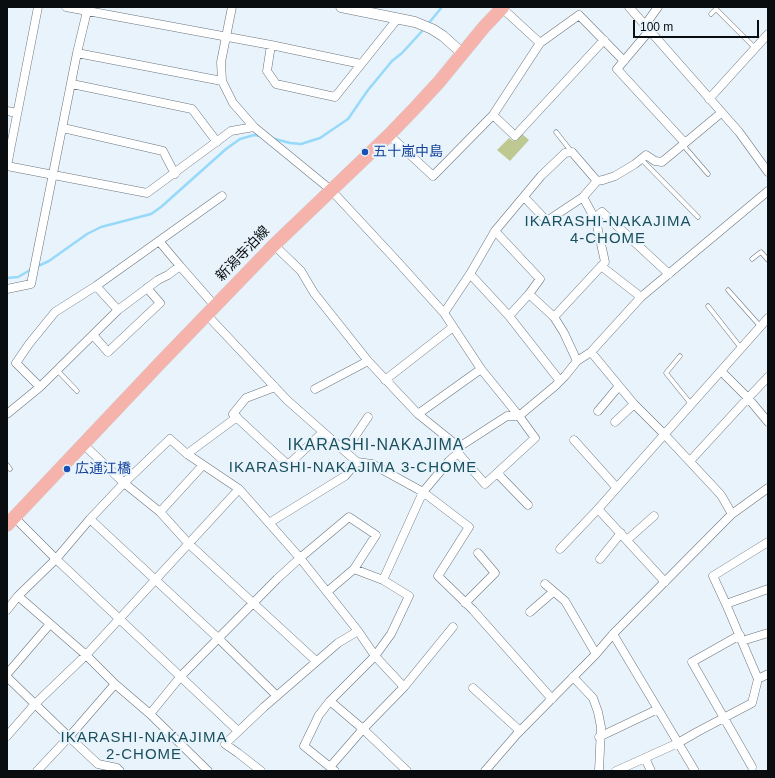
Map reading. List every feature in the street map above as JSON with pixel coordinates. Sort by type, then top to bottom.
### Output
[{"type":"main road","name":"新潟寺泊線","points":[[11,521],[274,245],[389,135],[439,82],[462,53],[502,8]]},
{"type":"street","points":[[38,7],[7,166],[147,193],[175,174],[231,131],[254,127]]},
{"type":"street","points":[[66,7],[88,9],[361,64]]},
{"type":"street","points":[[232,7],[221,62],[222,81],[233,103],[254,127],[331,190],[444,313],[481,369],[535,438],[485,484],[458,450],[418,414],[368,361],[318,299],[306,282],[301,271],[274,245]]},
{"type":"street","points":[[341,7],[415,22],[432,29],[443,36],[462,53]]},
{"type":"street","points":[[629,7],[739,132],[768,172]]},
{"type":"street","points":[[658,7],[647,28],[618,69],[684,144]]},
{"type":"street","points":[[502,8],[540,43]]},
{"type":"street","points":[[7,289],[31,284],[88,9]]},
{"type":"street","points":[[389,135],[433,176],[493,115],[540,43],[579,15],[624,61]]},
{"type":"street","points":[[271,45],[267,71],[276,84],[335,97],[398,18]]},
{"type":"street","points":[[709,99],[768,34]]},
{"type":"street","points":[[493,115],[515,136],[604,40]]},
{"type":"street","points":[[78,53],[222,81]]},
{"type":"street","points":[[72,84],[192,109],[217,142]]},
{"type":"street","points":[[7,111],[17,113]]},
{"type":"street","points":[[524,198],[547,221],[583,197],[597,181],[615,176],[646,155],[654,161],[662,162],[721,113]]},
{"type":"street","points":[[63,128],[164,151],[175,174]]},
{"type":"street","points":[[444,313],[470,274],[495,231],[541,176],[565,153],[572,152],[597,181]]},
{"type":"street","points":[[383,580],[424,492],[458,450],[507,416],[519,416],[560,381],[577,361],[591,352],[641,297],[768,191]]},
{"type":"street","points":[[40,387],[16,363],[29,344],[55,312],[96,286],[222,196]]},
{"type":"street","points":[[554,317],[605,262],[596,221],[583,197]]},
{"type":"street","points":[[594,218],[602,212],[669,274]]},
{"type":"street","points":[[495,231],[540,279],[529,294],[509,316]]},
{"type":"street","points":[[159,241],[180,266],[211,311],[275,387],[288,400],[357,462],[372,464],[424,492],[469,526],[438,576],[465,603],[552,699]]},
{"type":"street","points":[[7,414],[40,387],[118,310],[158,280],[180,266]]},
{"type":"street","points":[[601,266],[641,297]]},
{"type":"street","points":[[470,274],[509,316],[560,381]]},
{"type":"street","points":[[96,286],[118,310]]},
{"type":"street","points":[[94,335],[108,352],[160,303],[147,288]]},
{"type":"street","points":[[529,294],[554,317],[564,333],[577,361]]},
{"type":"street","points":[[560,549],[665,435],[768,318]]},
{"type":"street","points":[[385,380],[453,328]]},
{"type":"street","points":[[591,352],[634,404],[721,495],[732,514]]},
{"type":"street","points":[[315,388],[368,361]]},
{"type":"street","points":[[418,414],[481,369]]},
{"type":"street","points":[[721,371],[748,398],[768,422]]},
{"type":"street","points":[[690,461],[768,377]]},
{"type":"street","points":[[598,411],[618,386]]},
{"type":"street","points":[[275,387],[246,398],[233,414],[288,465],[323,432]]},
{"type":"street","points":[[615,422],[634,404]]},
{"type":"street","points":[[187,454],[237,417]]},
{"type":"street","points":[[345,451],[368,417]]},
{"type":"street","points":[[7,610],[18,596],[56,559],[90,519],[124,483],[170,439],[187,454],[239,489],[300,558],[358,631],[375,656],[404,688]]},
{"type":"street","points":[[574,440],[617,488]]},
{"type":"street","points":[[83,444],[124,483],[160,512],[189,544],[316,661]]},
{"type":"street","points":[[269,523],[345,476],[357,462]]},
{"type":"street","points":[[160,512],[203,465]]},
{"type":"street","points":[[497,473],[528,505]]},
{"type":"street","points":[[485,771],[520,731],[596,654],[613,634],[732,514],[768,488]]},
{"type":"street","points":[[7,736],[35,704],[86,655],[239,489]]},
{"type":"street","points":[[598,509],[665,582]]},
{"type":"street","points":[[627,540],[654,516]]},
{"type":"street","points":[[150,714],[181,676],[253,603],[300,558],[349,518],[376,535],[354,569],[327,592]]},
{"type":"street","points":[[90,519],[218,638],[277,696]]},
{"type":"street","points":[[11,521],[56,559],[238,730]]},
{"type":"street","points":[[600,559],[621,533]]},
{"type":"street","points":[[616,771],[678,743],[752,703],[758,679],[713,576],[768,542]]},
{"type":"street","points":[[465,603],[495,572],[478,552]]},
{"type":"street","points":[[354,569],[383,580],[408,596],[391,634],[375,656],[330,701],[319,715],[304,746],[333,769],[363,729],[404,688],[453,627]]},
{"type":"street","points":[[544,584],[564,601],[596,654]]},
{"type":"street","points":[[726,604],[768,589]]},
{"type":"street","points":[[530,612],[553,592]]},
{"type":"street","points":[[18,596],[86,655],[114,684],[150,714],[208,771]]},
{"type":"street","points":[[7,674],[50,624]]},
{"type":"street","points":[[261,771],[225,744],[238,730],[338,642],[358,631]]},
{"type":"street","points":[[751,770],[724,718],[692,662],[741,638],[768,633]]},
{"type":"street","points":[[613,634],[694,771]]},
{"type":"street","points":[[758,679],[768,674]]},
{"type":"street","points":[[7,677],[98,764],[117,768],[120,771]]},
{"type":"street","points":[[573,677],[593,698],[600,727],[599,771]]},
{"type":"street","points":[[37,771],[69,737],[114,684]]},
{"type":"street","points":[[473,688],[520,731]]},
{"type":"street","points":[[330,701],[363,729],[407,771]]},
{"type":"street","points":[[599,737],[658,710]]},
{"type":"street","points":[[644,758],[651,771]]},
{"type":"lane","points":[[711,14],[716,9],[756,48]]},
{"type":"lane","points":[[556,132],[572,152]]},
{"type":"lane","points":[[684,144],[708,174]]},
{"type":"lane","points":[[641,159],[698,217]]},
{"type":"lane","points":[[752,259],[761,252],[768,260]]},
{"type":"lane","points":[[728,290],[760,326]]},
{"type":"lane","points":[[708,306],[741,348]]},
{"type":"lane","points":[[680,356],[666,373],[692,404]]},
{"type":"lane","points":[[57,370],[77,391]]},
{"type":"green space","points":[[521,133],[529,140],[510,161],[497,150],[509,138],[513,141]]},
{"type":"waterway","points":[[428,24],[442,7]]},
{"type":"waterway","points":[[271,138],[301,144],[320,138],[348,119],[368,90],[392,61],[402,53],[424,29]]},
{"type":"waterway","points":[[36,267],[49,261],[87,234],[101,227],[151,214],[161,207],[226,149],[240,139],[254,135],[260,136]]},
{"type":"waterway","points":[[7,278],[18,277],[32,269]]},
{"type":"place","name":"五十嵐中島","points":[[365,152]]},
{"type":"place","name":"広通江橋","points":[[67,469]]},
{"type":"district","name":"IKARASHI-NAKAJIMA 4-CHOME","points":[[608,230]]},
{"type":"district","name":"IKARASHI-NAKAJIMA","points":[[376,446]]},
{"type":"district","name":"IKARASHI-NAKAJIMA 3-CHOME","points":[[353,468]]},
{"type":"district","name":"IKARASHI-NAKAJIMA 2-CHOME","points":[[144,746]]}]
